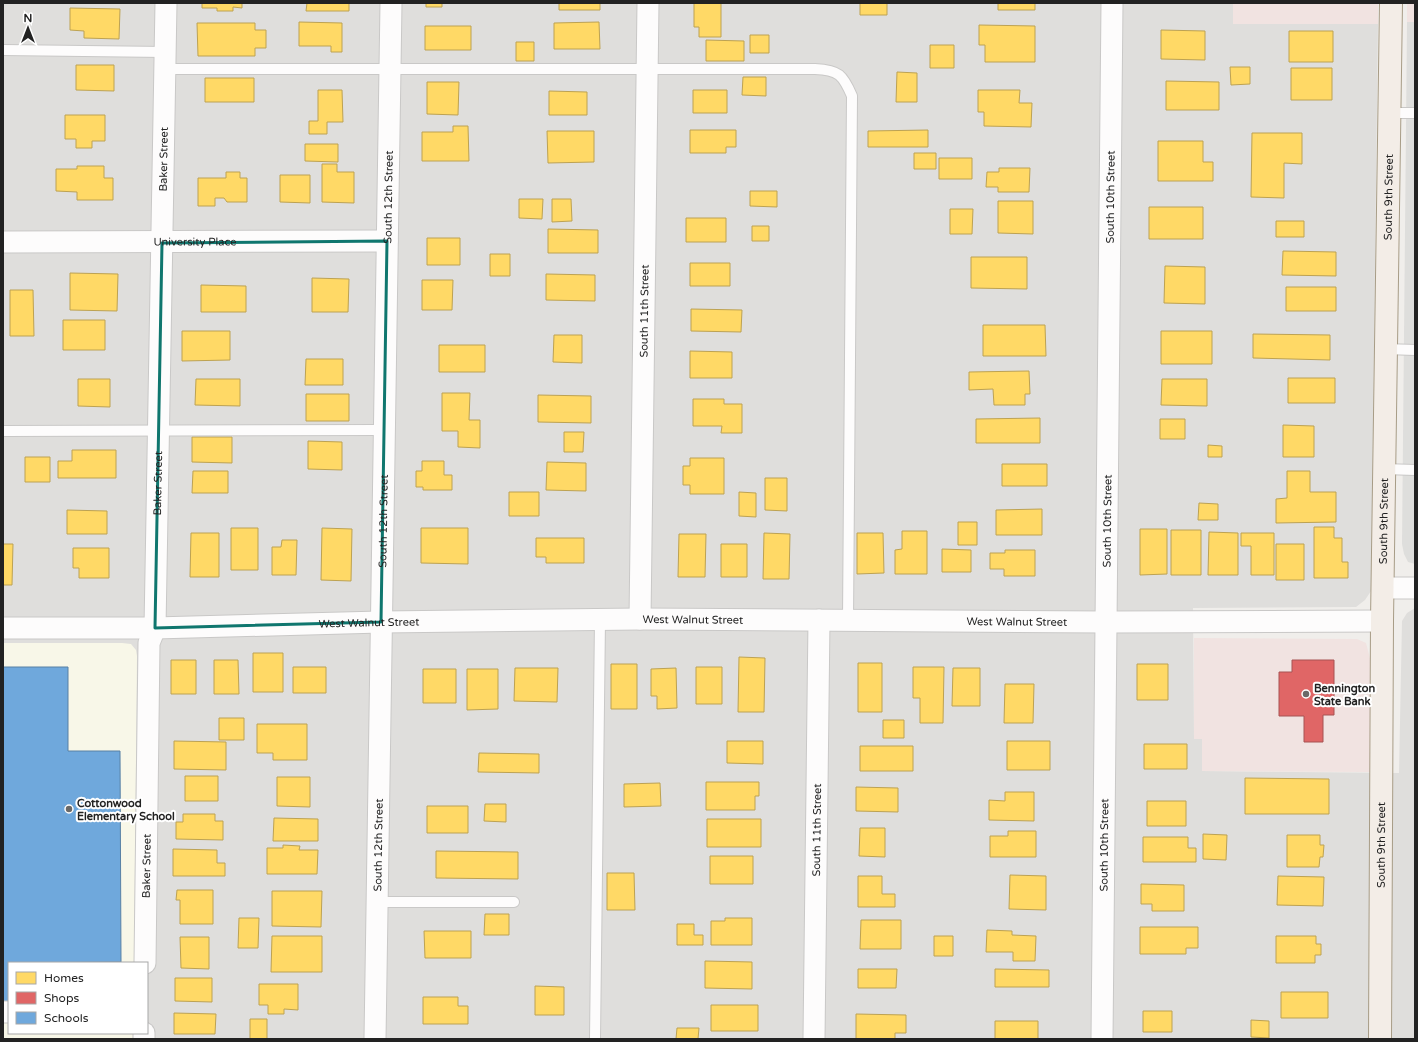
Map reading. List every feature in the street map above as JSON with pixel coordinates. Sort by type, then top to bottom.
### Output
[{"type":"main road","name":"South 9th Street","points":[[1380,1039],[1382,621],[1391,3]]},
{"type":"street","name":"Baker Street","points":[[145,962],[149,643],[155,628],[166,3]]},
{"type":"street","name":"South 12th Street","points":[[375,1039],[391,3]]},
{"type":"street","name":"South 11th Street","points":[[640,619],[648,3]]},
{"type":"street","name":"South 10th Street","points":[[1102,1039],[1112,3]]},
{"type":"street","name":"University Place","points":[[3,242],[387,241]]},
{"type":"street","points":[[1383,588],[1415,588]]},
{"type":"street","name":"West Walnut Street","points":[[3,628],[155,628],[381,622],[640,619],[1106,622],[1382,621]]},
{"type":"street","name":"South 11th Street","points":[[814,1039],[819,620]]},
{"type":"lane","points":[[3,50],[165,61],[390,70],[831,70],[845,81],[852,96],[848,620]]},
{"type":"lane","points":[[1389,113],[1415,113]]},
{"type":"lane","points":[[1386,349],[1415,350]]},
{"type":"lane","points":[[3,431],[384,430]]},
{"type":"lane","points":[[1384,469],[1415,470]]},
{"type":"lane","points":[[595,1039],[600,620]]},
{"type":"lane","points":[[377,902],[514,902]]},
{"type":"highlighted area","points":[[387,241],[381,622],[155,628],[162,243]]},
{"type":"shaded area","points":[[3,3],[1233,3],[1234,24],[1378,24],[1371,591],[1365,600],[1356,607],[1193,608],[1194,739],[1202,739],[1202,771],[1399,773],[1402,621],[1407,613],[1415,608],[1415,1039],[3,1039]]},
{"type":"shaded area","points":[[1233,3],[1378,3],[1378,24],[1233,24]]},
{"type":"shaded area","points":[[1407,3],[1415,3],[1415,22],[1407,22]]},
{"type":"shaded area","points":[[1407,22],[1415,22],[1415,564],[1408,562],[1404,554],[1402,544]]},
{"type":"shaded area","points":[[1194,638],[1357,639],[1366,643],[1372,666],[1371,772],[1202,771],[1202,739],[1194,739]]},
{"type":"shaded area","name":"Cottonwood Elementary School","points":[[3,643],[131,644],[136,650],[137,656],[134,962],[8,962],[8,1034],[133,1034],[133,1039],[3,1039]]},
{"type":"building: Homes","points":[[202,3],[242,3],[242,8],[233,7],[233,11],[217,11],[217,8],[202,8]]},
{"type":"building: Homes","points":[[307,3],[349,3],[349,11],[306,11]]},
{"type":"building: Homes","points":[[426,3],[442,3],[442,7],[426,7]]},
{"type":"building: Homes","points":[[559,3],[600,3],[600,10],[559,10]]},
{"type":"building: Homes","points":[[694,3],[721,3],[721,37],[699,37],[699,27],[694,27]]},
{"type":"building: Homes","points":[[860,3],[887,3],[887,15],[860,15]]},
{"type":"building: Homes","points":[[998,3],[1035,3],[1035,10],[998,10]]},
{"type":"building: Homes","points":[[70,8],[120,9],[119,39],[84,38],[84,31],[70,30]]},
{"type":"building: Homes","points":[[299,22],[342,23],[342,52],[331,52],[331,46],[299,46]]},
{"type":"building: Homes","points":[[599,22],[600,49],[554,49],[554,23]]},
{"type":"building: Homes","points":[[197,23],[255,23],[255,30],[266,30],[266,48],[255,48],[255,56],[198,56]]},
{"type":"building: Homes","points":[[979,25],[1035,26],[1035,62],[985,62],[985,45],[979,45]]},
{"type":"building: Homes","points":[[425,26],[471,26],[471,50],[425,50]]},
{"type":"building: Homes","points":[[1161,30],[1205,31],[1205,60],[1161,59]]},
{"type":"building: Homes","points":[[1289,31],[1333,31],[1333,62],[1289,62]]},
{"type":"building: Homes","points":[[750,35],[769,35],[769,53],[750,53]]},
{"type":"building: Homes","points":[[706,40],[744,41],[744,61],[706,61]]},
{"type":"building: Homes","points":[[516,42],[534,42],[534,61],[516,61]]},
{"type":"building: Homes","points":[[930,45],[954,45],[954,68],[930,68]]},
{"type":"building: Homes","points":[[76,65],[114,65],[114,91],[76,90]]},
{"type":"building: Homes","points":[[1230,67],[1250,67],[1250,84],[1231,85]]},
{"type":"building: Homes","points":[[1291,68],[1332,68],[1332,100],[1291,100]]},
{"type":"building: Homes","points":[[897,72],[917,73],[917,102],[896,102]]},
{"type":"building: Homes","points":[[743,77],[766,77],[766,96],[742,95]]},
{"type":"building: Homes","points":[[205,78],[254,78],[254,102],[205,102]]},
{"type":"building: Homes","points":[[1166,81],[1219,82],[1219,110],[1166,110]]},
{"type":"building: Homes","points":[[427,82],[459,82],[458,115],[427,114]]},
{"type":"building: Homes","points":[[318,90],[342,90],[343,122],[327,122],[327,134],[309,134],[309,121],[318,121]]},
{"type":"building: Homes","points":[[693,90],[727,90],[727,113],[693,113]]},
{"type":"building: Homes","points":[[978,90],[1020,90],[1019,103],[1032,103],[1031,127],[984,126],[984,112],[978,112]]},
{"type":"building: Homes","points":[[549,91],[587,92],[587,115],[549,115]]},
{"type":"building: Homes","points":[[65,115],[105,115],[105,141],[92,141],[92,148],[76,148],[76,139],[65,139]]},
{"type":"building: Homes","points":[[453,126],[468,126],[469,161],[422,161],[422,132],[453,132]]},
{"type":"building: Homes","points":[[690,130],[736,130],[736,147],[726,147],[726,153],[690,153]]},
{"type":"building: Homes","points":[[928,130],[928,147],[868,147],[868,131]]},
{"type":"building: Homes","points":[[547,131],[594,131],[594,162],[548,163]]},
{"type":"building: Homes","points":[[1252,133],[1302,133],[1302,164],[1284,163],[1284,198],[1251,197]]},
{"type":"building: Homes","points":[[1158,141],[1203,141],[1203,162],[1213,162],[1213,181],[1158,181]]},
{"type":"building: Homes","points":[[305,144],[338,144],[338,162],[305,161]]},
{"type":"building: Homes","points":[[914,153],[936,153],[936,169],[914,169]]},
{"type":"building: Homes","points":[[939,158],[972,158],[972,179],[939,179]]},
{"type":"building: Homes","points":[[322,164],[337,164],[337,172],[354,172],[354,203],[322,202]]},
{"type":"building: Homes","points":[[77,166],[104,166],[104,178],[113,178],[113,200],[77,200],[77,192],[56,191],[56,169],[77,169]]},
{"type":"building: Homes","points":[[999,168],[1030,168],[1029,192],[998,192],[998,187],[986,187],[987,172],[999,172]]},
{"type":"building: Homes","points":[[226,172],[240,172],[240,178],[247,178],[247,202],[227,202],[224,198],[215,198],[215,206],[198,206],[198,178],[226,178]]},
{"type":"building: Homes","points":[[280,175],[310,175],[310,203],[280,202]]},
{"type":"building: Homes","points":[[750,191],[777,191],[777,207],[750,206]]},
{"type":"building: Homes","points":[[519,199],[543,199],[542,219],[519,218]]},
{"type":"building: Homes","points":[[552,199],[571,199],[572,221],[552,222]]},
{"type":"building: Homes","points":[[998,201],[1033,201],[1033,234],[998,233]]},
{"type":"building: Homes","points":[[1149,207],[1203,207],[1203,239],[1149,239]]},
{"type":"building: Homes","points":[[950,209],[973,209],[972,234],[950,234]]},
{"type":"building: Homes","points":[[686,218],[726,218],[726,242],[686,242]]},
{"type":"building: Homes","points":[[1276,221],[1304,221],[1304,237],[1276,237]]},
{"type":"building: Homes","points":[[752,226],[769,226],[769,241],[752,241]]},
{"type":"building: Homes","points":[[548,229],[598,230],[598,253],[548,253]]},
{"type":"building: Homes","points":[[427,238],[460,238],[460,265],[427,265]]},
{"type":"building: Homes","points":[[1283,251],[1336,252],[1336,276],[1282,275]]},
{"type":"building: Homes","points":[[490,254],[510,254],[510,276],[490,276]]},
{"type":"building: Homes","points":[[971,257],[1027,257],[1027,289],[971,288]]},
{"type":"building: Homes","points":[[690,263],[730,263],[730,286],[690,286]]},
{"type":"building: Homes","points":[[1165,266],[1205,267],[1205,304],[1164,303]]},
{"type":"building: Homes","points":[[70,273],[118,274],[117,311],[70,310]]},
{"type":"building: Homes","points":[[546,274],[595,275],[595,301],[546,300]]},
{"type":"building: Homes","points":[[312,278],[349,279],[348,312],[312,312]]},
{"type":"building: Homes","points":[[422,280],[453,280],[452,310],[422,310]]},
{"type":"building: Homes","points":[[201,285],[246,286],[246,312],[201,312]]},
{"type":"building: Homes","points":[[1286,287],[1336,287],[1336,311],[1286,311]]},
{"type":"building: Homes","points":[[10,290],[33,290],[34,336],[10,336]]},
{"type":"building: Homes","points":[[691,309],[742,310],[741,332],[691,331]]},
{"type":"building: Homes","points":[[63,320],[105,320],[105,350],[63,350]]},
{"type":"building: Homes","points":[[983,325],[1045,325],[1046,356],[983,356]]},
{"type":"building: Homes","points":[[182,331],[230,331],[230,360],[182,361]]},
{"type":"building: Homes","points":[[1161,331],[1212,331],[1212,364],[1161,364]]},
{"type":"building: Homes","points":[[1253,334],[1330,335],[1330,360],[1253,358]]},
{"type":"building: Homes","points":[[554,335],[582,335],[582,363],[553,362]]},
{"type":"building: Homes","points":[[439,345],[485,345],[485,372],[439,372]]},
{"type":"building: Homes","points":[[690,351],[732,352],[732,378],[690,378]]},
{"type":"building: Homes","points":[[306,359],[343,359],[343,385],[305,385]]},
{"type":"building: Homes","points":[[1029,371],[1030,394],[1025,394],[1025,405],[994,405],[993,389],[969,390],[969,372]]},
{"type":"building: Homes","points":[[1288,378],[1335,378],[1335,403],[1288,403]]},
{"type":"building: Homes","points":[[78,379],[110,379],[110,407],[78,406]]},
{"type":"building: Homes","points":[[196,379],[240,379],[240,406],[195,405]]},
{"type":"building: Homes","points":[[1162,379],[1207,379],[1207,406],[1161,405]]},
{"type":"building: Homes","points":[[442,393],[470,393],[469,420],[480,420],[480,448],[458,447],[458,431],[442,431]]},
{"type":"building: Homes","points":[[306,394],[349,394],[349,421],[306,421]]},
{"type":"building: Homes","points":[[538,395],[591,396],[591,423],[538,422]]},
{"type":"building: Homes","points":[[693,399],[724,399],[724,404],[742,404],[742,433],[721,433],[722,426],[693,426]]},
{"type":"building: Homes","points":[[1040,418],[1040,443],[976,443],[976,419]]},
{"type":"building: Homes","points":[[1160,419],[1185,419],[1185,439],[1160,439]]},
{"type":"building: Homes","points":[[1283,425],[1314,426],[1314,457],[1283,457]]},
{"type":"building: Homes","points":[[564,432],[584,432],[583,452],[564,452]]},
{"type":"building: Homes","points":[[192,437],[232,437],[232,463],[192,462]]},
{"type":"building: Homes","points":[[308,441],[342,442],[342,470],[308,469]]},
{"type":"building: Homes","points":[[1208,445],[1222,446],[1222,457],[1208,457]]},
{"type":"building: Homes","points":[[72,450],[116,450],[116,478],[58,478],[58,461],[72,461]]},
{"type":"building: Homes","points":[[25,457],[50,457],[50,482],[25,482]]},
{"type":"building: Homes","points":[[690,458],[724,458],[724,494],[690,494],[690,485],[683,485],[683,466],[690,466]]},
{"type":"building: Homes","points":[[422,461],[444,461],[444,475],[452,475],[452,490],[423,490],[423,487],[416,487],[416,471],[422,471]]},
{"type":"building: Homes","points":[[547,462],[586,463],[586,491],[546,490]]},
{"type":"building: Homes","points":[[1002,464],[1047,464],[1047,486],[1002,486]]},
{"type":"building: Homes","points":[[193,471],[228,471],[228,493],[192,493]]},
{"type":"building: Homes","points":[[1287,471],[1310,471],[1310,492],[1336,492],[1336,522],[1276,523],[1276,499],[1287,498]]},
{"type":"building: Homes","points":[[765,478],[787,478],[787,511],[765,510]]},
{"type":"building: Homes","points":[[509,492],[539,492],[539,516],[509,516]]},
{"type":"building: Homes","points":[[739,492],[756,493],[756,517],[739,516]]},
{"type":"building: Homes","points":[[1199,503],[1218,504],[1218,520],[1198,520]]},
{"type":"building: Homes","points":[[1042,509],[1042,535],[996,535],[996,510]]},
{"type":"building: Homes","points":[[67,510],[107,511],[107,534],[67,534]]},
{"type":"building: Homes","points":[[958,522],[977,522],[977,545],[958,545]]},
{"type":"building: Homes","points":[[1314,527],[1334,527],[1334,538],[1342,538],[1342,562],[1348,562],[1348,578],[1314,578]]},
{"type":"building: Homes","points":[[231,528],[258,528],[258,570],[231,570]]},
{"type":"building: Homes","points":[[322,528],[352,529],[351,581],[321,580]]},
{"type":"building: Homes","points":[[421,528],[468,528],[468,564],[421,563]]},
{"type":"building: Homes","points":[[1140,529],[1167,529],[1167,574],[1140,575]]},
{"type":"building: Homes","points":[[1171,530],[1201,530],[1201,575],[1171,575]]},
{"type":"building: Homes","points":[[902,531],[927,531],[927,574],[895,574],[895,550],[902,549]]},
{"type":"building: Homes","points":[[1209,532],[1238,533],[1238,575],[1208,575]]},
{"type":"building: Homes","points":[[191,533],[219,533],[219,577],[190,577]]},
{"type":"building: Homes","points":[[764,533],[790,534],[789,579],[763,579]]},
{"type":"building: Homes","points":[[857,533],[883,533],[884,573],[857,574]]},
{"type":"building: Homes","points":[[1241,533],[1274,533],[1274,575],[1251,575],[1251,546],[1241,546]]},
{"type":"building: Homes","points":[[679,534],[706,534],[705,577],[678,577]]},
{"type":"building: Homes","points":[[536,538],[584,538],[584,563],[546,563],[546,557],[536,557]]},
{"type":"building: Homes","points":[[282,540],[297,540],[296,575],[272,575],[272,547],[281,547]]},
{"type":"building: Homes","points":[[3,544],[13,544],[12,585],[3,585]]},
{"type":"building: Homes","points":[[721,544],[747,544],[747,577],[721,577]]},
{"type":"building: Homes","points":[[1276,544],[1304,544],[1304,580],[1276,580]]},
{"type":"building: Homes","points":[[73,548],[109,548],[109,578],[79,578],[79,568],[73,568]]},
{"type":"building: Homes","points":[[942,549],[971,550],[971,572],[942,572]]},
{"type":"building: Homes","points":[[1005,550],[1035,550],[1035,576],[1004,576],[1004,569],[990,569],[990,553],[1005,553]]},
{"type":"building: Homes","points":[[253,653],[283,653],[283,692],[253,692]]},
{"type":"building: Homes","points":[[739,657],[765,658],[764,712],[738,712]]},
{"type":"building: Homes","points":[[171,660],[196,660],[196,694],[171,694]]},
{"type":"building: Homes","points":[[214,660],[238,660],[239,694],[214,694]]},
{"type":"building: Homes","points":[[858,663],[882,663],[882,712],[858,712]]},
{"type":"building: Homes","points":[[611,664],[637,664],[637,709],[611,709]]},
{"type":"building: Homes","points":[[1137,664],[1168,664],[1168,700],[1137,700]]},
{"type":"building: Homes","points":[[293,667],[326,667],[326,693],[293,693]]},
{"type":"building: Homes","points":[[696,667],[722,667],[722,704],[696,704]]},
{"type":"building: Homes","points":[[913,667],[944,667],[943,723],[920,723],[920,698],[913,698]]},
{"type":"building: Homes","points":[[515,668],[558,668],[557,702],[514,701]]},
{"type":"building: Homes","points":[[676,668],[677,708],[657,709],[657,696],[651,696],[651,669]]},
{"type":"building: Homes","points":[[953,668],[980,668],[980,706],[952,706]]},
{"type":"building: Homes","points":[[423,669],[456,669],[456,703],[423,703]]},
{"type":"building: Homes","points":[[467,669],[498,669],[498,709],[467,710]]},
{"type":"building: Homes","points":[[1005,684],[1034,684],[1033,723],[1004,723]]},
{"type":"building: Homes","points":[[219,718],[244,718],[244,740],[219,740]]},
{"type":"building: Homes","points":[[883,720],[904,720],[904,738],[883,738]]},
{"type":"building: Homes","points":[[257,724],[307,724],[307,760],[273,760],[273,753],[257,753]]},
{"type":"building: Homes","points":[[174,741],[226,742],[226,770],[174,769]]},
{"type":"building: Homes","points":[[727,741],[763,741],[763,764],[727,763]]},
{"type":"building: Homes","points":[[1007,741],[1050,741],[1050,770],[1007,770]]},
{"type":"building: Homes","points":[[1144,744],[1187,744],[1187,769],[1144,769]]},
{"type":"building: Homes","points":[[860,746],[913,746],[913,771],[860,771]]},
{"type":"building: Homes","points":[[479,753],[539,754],[539,773],[478,772]]},
{"type":"building: Homes","points":[[185,776],[218,776],[218,801],[185,801]]},
{"type":"building: Homes","points":[[277,777],[310,777],[310,807],[277,806]]},
{"type":"building: Homes","points":[[1245,778],[1329,779],[1329,814],[1245,814]]},
{"type":"building: Homes","points":[[706,782],[759,782],[759,796],[755,796],[755,810],[706,810]]},
{"type":"building: Homes","points":[[660,783],[661,806],[624,807],[624,784]]},
{"type":"building: Homes","points":[[856,787],[898,788],[898,812],[856,811]]},
{"type":"building: Homes","points":[[1005,792],[1034,792],[1034,821],[989,820],[989,800],[1005,801]]},
{"type":"building: Homes","points":[[1147,801],[1186,801],[1186,826],[1147,826]]},
{"type":"building: Homes","points":[[485,804],[506,804],[506,822],[484,821]]},
{"type":"building: Homes","points":[[427,806],[468,806],[468,833],[427,833]]},
{"type":"building: Homes","points":[[183,814],[215,814],[215,821],[223,821],[223,840],[176,839],[176,822],[183,822]]},
{"type":"building: Homes","points":[[274,818],[318,819],[318,841],[273,841]]},
{"type":"building: Homes","points":[[707,819],[761,819],[761,847],[707,847]]},
{"type":"building: Homes","points":[[860,828],[885,828],[885,857],[859,856]]},
{"type":"building: Homes","points":[[1008,831],[1036,831],[1036,857],[990,857],[990,836],[1008,836]]},
{"type":"building: Homes","points":[[1203,834],[1227,835],[1226,860],[1203,859]]},
{"type":"building: Homes","points":[[1287,835],[1320,835],[1320,845],[1324,845],[1323,857],[1320,857],[1319,867],[1287,867]]},
{"type":"building: Homes","points":[[1143,837],[1188,837],[1188,848],[1196,848],[1196,862],[1143,862]]},
{"type":"building: Homes","points":[[283,845],[300,846],[299,850],[318,850],[317,874],[267,874],[267,848],[283,848]]},
{"type":"building: Homes","points":[[173,849],[217,850],[217,863],[225,863],[225,876],[173,876]]},
{"type":"building: Homes","points":[[436,851],[518,852],[518,879],[436,878]]},
{"type":"building: Homes","points":[[710,856],[753,856],[753,884],[710,884]]},
{"type":"building: Homes","points":[[607,873],[634,873],[635,910],[607,910]]},
{"type":"building: Homes","points":[[1010,875],[1046,876],[1046,910],[1009,909]]},
{"type":"building: Homes","points":[[858,876],[882,876],[882,894],[895,894],[895,907],[858,907]]},
{"type":"building: Homes","points":[[1278,876],[1324,877],[1323,906],[1277,905]]},
{"type":"building: Homes","points":[[1141,884],[1184,885],[1184,911],[1152,911],[1152,904],[1141,904]]},
{"type":"building: Homes","points":[[177,890],[213,890],[213,924],[180,924],[180,900],[176,900]]},
{"type":"building: Homes","points":[[272,891],[322,891],[321,927],[272,926]]},
{"type":"building: Homes","points":[[485,914],[509,914],[509,935],[484,935]]},
{"type":"building: Homes","points":[[239,918],[259,918],[258,948],[238,948]]},
{"type":"building: Homes","points":[[725,918],[752,918],[752,945],[711,945],[711,921],[725,921]]},
{"type":"building: Homes","points":[[861,920],[901,920],[901,949],[860,949]]},
{"type":"building: Homes","points":[[677,924],[694,924],[694,935],[703,935],[703,945],[677,945]]},
{"type":"building: Homes","points":[[1140,927],[1198,927],[1198,948],[1186,948],[1186,954],[1140,954]]},
{"type":"building: Homes","points":[[987,930],[1012,931],[1012,935],[1036,936],[1035,961],[1013,961],[1013,952],[986,952]]},
{"type":"building: Homes","points":[[424,931],[471,931],[471,958],[425,958]]},
{"type":"building: Homes","points":[[272,936],[322,936],[322,972],[271,972]]},
{"type":"building: Homes","points":[[934,936],[953,936],[953,956],[934,956]]},
{"type":"building: Homes","points":[[1276,936],[1316,936],[1316,944],[1321,944],[1321,955],[1315,955],[1315,963],[1276,963]]},
{"type":"building: Homes","points":[[180,937],[209,937],[209,969],[181,968]]},
{"type":"building: Homes","points":[[705,961],[752,962],[752,989],[705,988]]},
{"type":"building: Homes","points":[[858,969],[897,969],[896,988],[858,988]]},
{"type":"building: Homes","points":[[995,969],[1049,970],[1049,987],[995,987]]},
{"type":"building: Homes","points":[[175,978],[212,978],[212,1002],[175,1001]]},
{"type":"building: Homes","points":[[259,984],[298,984],[298,1010],[284,1009],[284,1014],[268,1014],[268,1005],[259,1005]]},
{"type":"building: Homes","points":[[535,986],[564,987],[564,1015],[535,1015]]},
{"type":"building: Homes","points":[[1281,992],[1328,992],[1328,1018],[1281,1018]]},
{"type":"building: Homes","points":[[423,997],[458,997],[458,1006],[468,1006],[468,1024],[423,1024]]},
{"type":"building: Homes","points":[[711,1005],[758,1005],[758,1031],[711,1031]]},
{"type":"building: Homes","points":[[1143,1011],[1172,1011],[1172,1032],[1143,1032]]},
{"type":"building: Homes","points":[[174,1013],[216,1014],[215,1034],[174,1034]]},
{"type":"building: Homes","points":[[856,1014],[906,1015],[906,1033],[895,1033],[895,1039],[856,1039]]},
{"type":"building: Homes","points":[[250,1019],[267,1019],[267,1039],[250,1039]]},
{"type":"building: Homes","points":[[1251,1020],[1269,1021],[1269,1038],[1251,1037]]},
{"type":"building: Homes","points":[[995,1021],[1038,1021],[1038,1039],[995,1039]]},
{"type":"building: Homes","points":[[677,1028],[699,1028],[698,1039],[676,1039]]},
{"type":"building: Shops","name":"Bennington State Bank","points":[[1292,660],[1334,660],[1334,715],[1323,715],[1323,742],[1304,742],[1304,716],[1279,716],[1279,672],[1292,672]]},
{"type":"building: Schools","name":"Cottonwood Elementary School","points":[[3,667],[68,667],[68,751],[120,751],[121,962],[8,962],[8,1008],[3,1008]]},
{"type":"place","name":"Bennington State Bank","points":[[1306,694]]},
{"type":"place","name":"Cottonwood Elementary School","points":[[69,809]]}]
